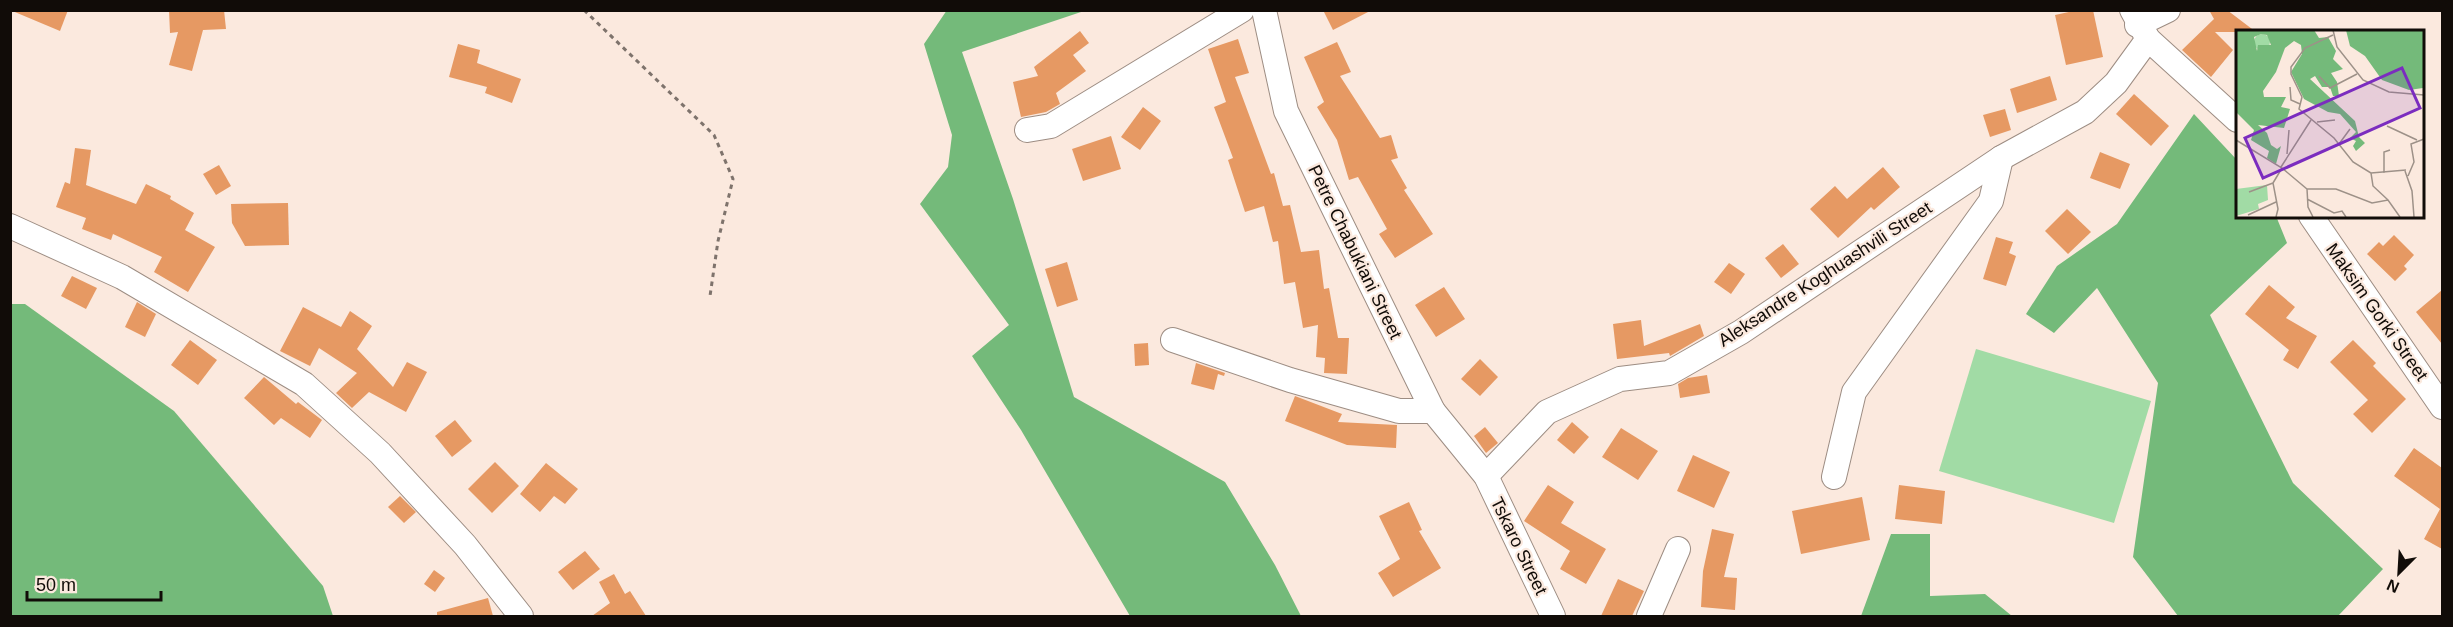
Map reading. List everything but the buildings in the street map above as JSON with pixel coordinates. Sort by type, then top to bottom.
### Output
[{"type":"street","points":[[1027,130],[1051,126],[1242,10]]},
{"type":"street","name":"Petre Chabukiani Street","points":[[1264,10],[1286,111],[1433,411],[1486,476]]},
{"type":"street","points":[[2168,10],[2139,25],[2236,119]]},
{"type":"street","name":"Aleksandre Koghuashvili Street","points":[[1486,476],[1547,412],[1620,379],[1669,373],[1741,332],[2001,158],[2085,112],[2116,83],[2139,25]]},
{"type":"street","points":[[1834,477],[1854,392],[1990,201],[2001,158]]},
{"type":"street","name":"Maksim Gorki Street","points":[[2312,218],[2442,407]]},
{"type":"street","points":[[10,226],[122,277],[304,384],[380,453],[465,545],[521,616]]},
{"type":"street","points":[[1173,340],[1290,380],[1399,411],[1433,411]]},
{"type":"street","name":"Tskaro Street","points":[[1486,476],[1553,616]]},
{"type":"street","points":[[1649,616],[1678,549]]},
{"type":"path","points":[[584,10],[714,135],[719,146],[733,178],[718,241],[710,296]]},
{"type":"green space","points":[[947,10],[1084,11],[962,52],[1013,199],[1074,397],[1225,482],[1275,565],[1301,616],[1130,616],[1021,430],[972,356],[1009,325],[920,204],[948,167],[952,135],[924,44]]},
{"type":"green space","points":[[2194,114],[2236,159],[2236,218],[2277,218],[2287,243],[2210,315],[2293,483],[2383,569],[2338,616],[2178,616],[2133,557],[2158,383],[2097,288],[2054,333],[2026,314],[2057,266],[2117,224]]},
{"type":"green space","points":[[11,304],[25,304],[174,411],[323,586],[333,616],[11,616]]},
{"type":"green space","points":[[1976,349],[2151,401],[2114,523],[1939,471]]},
{"type":"green space","points":[[1891,534],[1930,534],[1930,596],[1985,594],[2012,616],[1861,616]]}]
